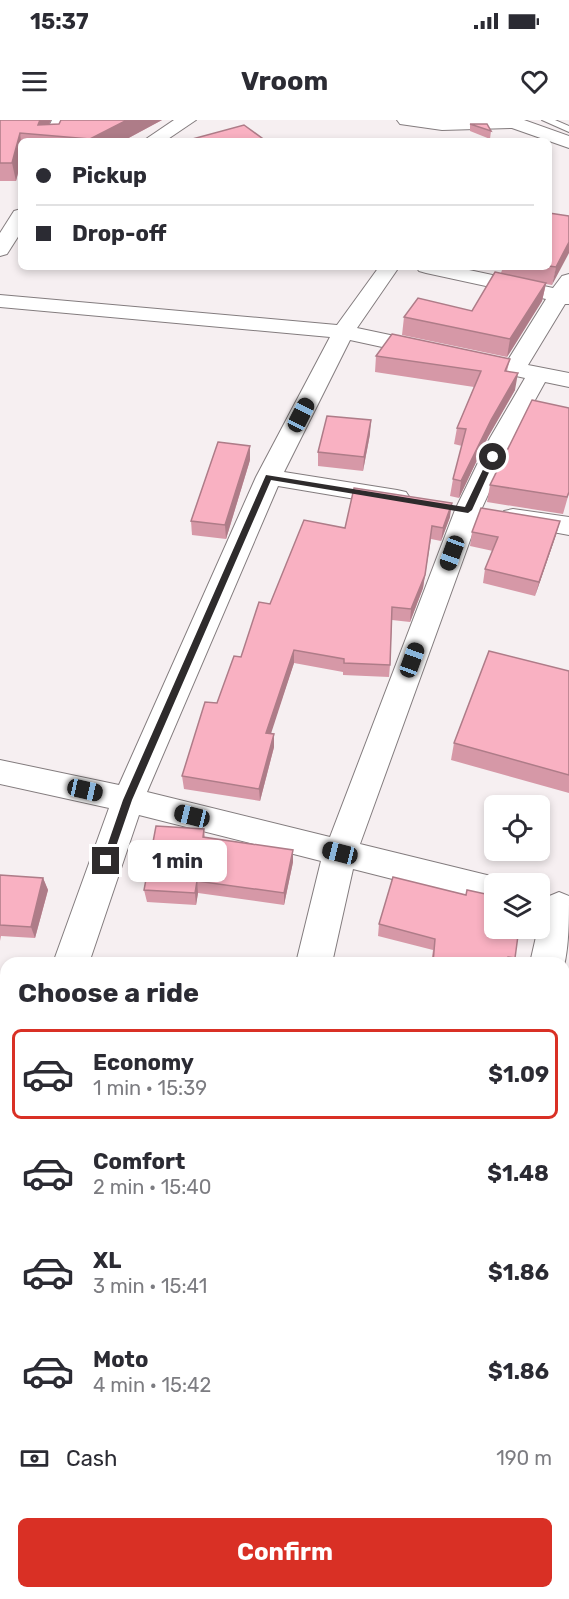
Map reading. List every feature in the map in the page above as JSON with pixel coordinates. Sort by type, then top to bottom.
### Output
[{"type":"street","points":[[52,138],[60,120]]},
{"type":"street","points":[[157,138],[187,120]]},
{"type":"street","points":[[406,120],[442,124],[505,122],[526,126],[569,143]]},
{"type":"street","points":[[0,250],[18,220]]},
{"type":"street","points":[[73,957],[128,800],[269,477],[343,332],[387,270]]},
{"type":"street","points":[[444,270],[566,291],[515,368]]},
{"type":"street","points":[[0,301],[343,332],[569,380]]},
{"type":"street","points":[[315,957],[340,853],[444,506],[502,438],[539,373]]},
{"type":"street","points":[[269,477],[569,526]]},
{"type":"street","points":[[0,772],[128,800],[484,888]]},
{"type":"street","points":[[549,957],[556,906]]},
{"type":"lane","points":[[547,120],[569,129]]},
{"type":"building","points":[[0,120],[40,120],[38,125],[59,124],[61,120],[127,120],[92,138],[20,133],[12,163],[0,163]]},
{"type":"building","points":[[470,124],[487,124],[491,131]]},
{"type":"building","points":[[244,125],[262,138],[196,138]]},
{"type":"building","points":[[552,213],[569,216],[569,242],[556,267],[552,266]]},
{"type":"building","points":[[495,272],[546,283],[510,339],[404,317],[418,298],[472,311]]},
{"type":"building","points":[[392,334],[510,359],[505,371],[518,373],[491,420],[461,481],[453,479],[466,429],[457,428],[481,371],[376,356]]},
{"type":"building","points":[[532,400],[569,408],[569,492],[567,497],[490,485]]},
{"type":"building","points":[[327,416],[371,420],[364,457],[318,452]]},
{"type":"building","points":[[218,442],[250,446],[225,525],[191,521]]},
{"type":"building","points":[[354,488],[452,503],[443,528],[432,526],[425,575],[411,609],[392,607],[390,665],[344,663],[344,659],[294,650],[266,733],[274,734],[259,789],[182,776],[205,702],[217,703],[234,656],[241,657],[259,602],[270,604],[304,520],[345,528]]},
{"type":"building","points":[[481,508],[560,521],[539,582],[485,569],[498,537],[472,532]]},
{"type":"building","points":[[489,651],[569,671],[569,775],[454,743]]},
{"type":"building","points":[[156,826],[204,829],[203,837],[293,850],[284,893],[197,881],[195,893],[144,890]]},
{"type":"building","points":[[0,875],[43,878],[31,927],[0,925]]},
{"type":"building","points":[[393,877],[466,895],[467,890],[484,894],[484,939],[518,939],[515,957],[434,957],[435,939],[379,924]]},
{"type":"route","points":[[106,861],[128,800],[269,477],[468,510],[493,457]]}]
